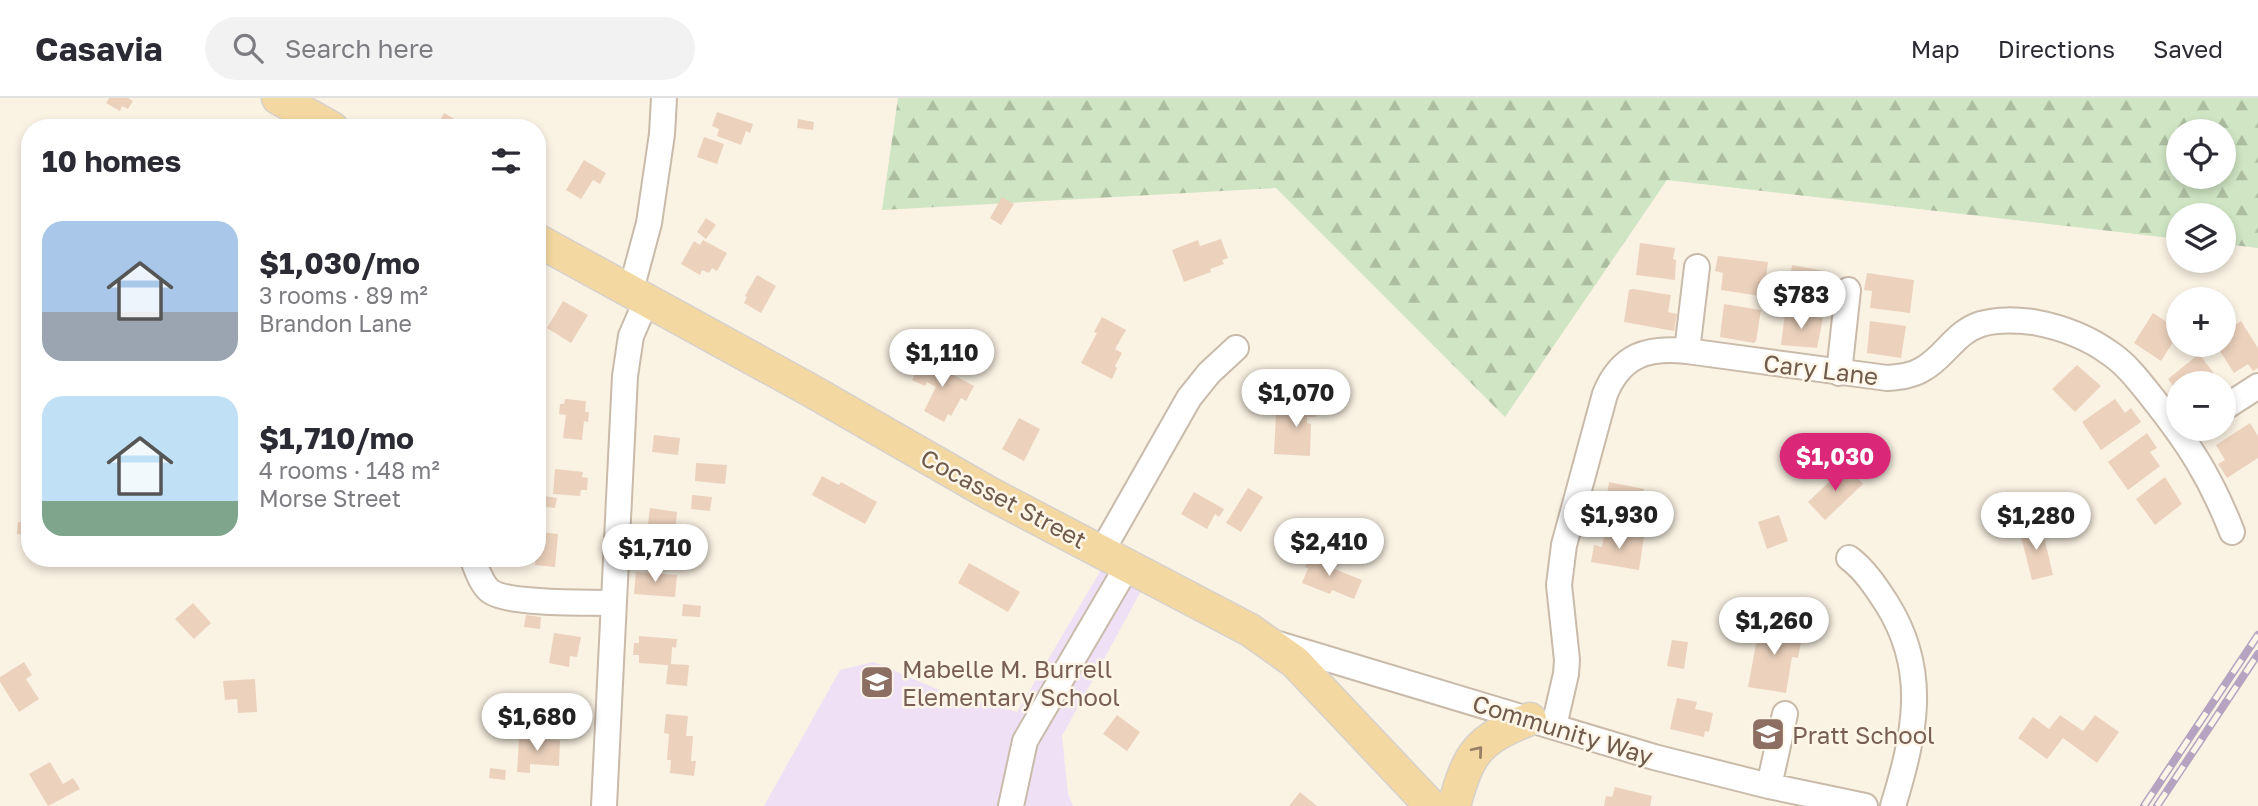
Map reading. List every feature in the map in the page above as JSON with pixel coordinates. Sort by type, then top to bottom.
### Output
[{"type":"main road","points":[[278,98],[316,119]]},
{"type":"main road","name":"Cocasset Street","points":[[546,245],[810,390],[989,493],[1264,639],[1295,662],[1431,806]]},
{"type":"main road","points":[[1454,806],[1461,776],[1479,748],[1495,734],[1542,723]]},
{"type":"street","points":[[604,806],[627,353],[639,295],[662,134],[664,98]]},
{"type":"street","points":[[1687,351],[1697,267]]},
{"type":"street","points":[[1839,373],[1848,290]]},
{"type":"street","name":"Cary Lane","points":[[1542,723],[1566,674],[1559,585],[1564,545],[1605,394],[1616,372],[1634,358],[1657,349],[1687,351],[1873,378],[1901,377],[1923,369],[1956,338],[1976,326],[2011,320],[2042,324],[2089,340],[2111,354],[2166,410]]},
{"type":"street","points":[[1011,806],[1025,741],[1115,558],[1189,398],[1209,373],[1236,348]]},
{"type":"street","points":[[2236,400],[2258,386]]},
{"type":"street","name":"Cary Lane","points":[[2192,441],[2232,532]]},
{"type":"street","points":[[1849,558],[1869,578],[1889,608],[1903,634],[1914,672],[1914,710],[1906,758],[1893,806]]},
{"type":"street","points":[[476,567],[489,590],[499,596],[614,603]]},
{"type":"street","name":"Community Way","points":[[1264,639],[1654,757],[1769,786],[1814,801],[1865,806]]},
{"type":"street","points":[[1769,786],[1785,714]]},
{"type":"shaded area","name":"Mabelle M. Burrell Elementary School","points":[[1101,570],[1141,591],[1062,736],[1068,794],[1073,806],[764,806],[840,670],[874,662],[946,693],[1017,712]]},
{"type":"green space","points":[[898,98],[2258,98],[2258,248],[2236,245],[2236,203],[2166,203],[2166,238],[1667,180],[1505,417],[1276,188],[882,210]]},
{"type":"building","points":[[109,98],[128,98],[133,101],[128,109],[122,106],[120,111],[106,103]]},
{"type":"building","points":[[717,112],[753,124],[750,133],[746,131],[741,145],[717,136],[719,129],[712,126]]},
{"type":"building","points":[[444,113],[454,119],[441,119]]},
{"type":"building","points":[[798,119],[814,122],[813,130],[797,128]]},
{"type":"building","points":[[704,137],[724,144],[717,164],[697,157]]},
{"type":"building","points":[[584,160],[606,173],[600,184],[593,180],[581,199],[566,190]]},
{"type":"building","points":[[1002,197],[1014,204],[1001,225],[990,218]]},
{"type":"building","points":[[706,218],[716,225],[706,239],[697,232]]},
{"type":"building","points":[[1221,239],[1228,258],[1222,260],[1224,264],[1184,282],[1172,250],[1198,240],[1200,246]]},
{"type":"building","points":[[703,240],[727,253],[717,271],[712,268],[709,273],[702,270],[700,275],[681,264],[694,241],[700,245]]},
{"type":"building","points":[[1640,243],[1675,248],[1675,280],[1636,275]]},
{"type":"building","points":[[1718,256],[1768,262],[1764,294],[1761,293],[1760,296],[1721,290],[1723,273],[1715,271]]},
{"type":"building","points":[[1792,265],[1825,271],[1822,303],[1787,297]]},
{"type":"building","points":[[1867,273],[1914,280],[1910,313],[1870,308],[1872,291],[1864,290]]},
{"type":"building","points":[[757,275],[776,286],[761,313],[744,303]]},
{"type":"building","points":[[1629,290],[1671,295],[1668,312],[1677,314],[1674,331],[1624,322]]},
{"type":"building","points":[[563,301],[588,315],[571,343],[547,328]]},
{"type":"building","points":[[1724,304],[1761,310],[1754,343],[1720,337]]},
{"type":"building","points":[[1785,313],[1823,318],[1817,348],[1781,345]]},
{"type":"building","points":[[2153,313],[2166,322],[2166,353],[2161,361],[2134,343]]},
{"type":"building","points":[[1102,317],[1126,330],[1115,349],[1122,353],[1112,379],[1081,363]]},
{"type":"building","points":[[1870,321],[1906,326],[1901,358],[1867,353]]},
{"type":"building","points":[[2241,321],[2258,348],[2258,368],[2253,371],[2248,364],[2233,371],[2224,357],[2236,357],[2236,324]]},
{"type":"building","points":[[925,356],[974,386],[966,401],[961,398],[951,416],[948,414],[944,422],[924,411],[936,387],[927,382],[925,386],[912,380]]},
{"type":"building","points":[[2195,357],[2201,357],[2212,371],[2178,371]]},
{"type":"building","points":[[2077,365],[2101,386],[2075,412],[2052,389]]},
{"type":"building","points":[[1296,396],[1317,398],[1316,417],[1307,417],[1307,423],[1311,424],[1310,456],[1274,454],[1276,415],[1295,415]]},
{"type":"building","points":[[565,399],[586,401],[588,422],[584,421],[582,440],[563,438],[566,415],[559,414],[560,404],[564,404]]},
{"type":"building","points":[[2115,399],[2125,413],[2131,408],[2141,422],[2101,450],[2082,422]]},
{"type":"building","points":[[1019,418],[1040,429],[1024,461],[1002,449]]},
{"type":"building","points":[[2250,423],[2258,436],[2258,458],[2227,478],[2218,464],[2225,460],[2216,445],[2222,441],[2236,441],[2236,432]]},
{"type":"building","points":[[2147,433],[2157,448],[2150,452],[2160,466],[2128,490],[2108,462]]},
{"type":"building","points":[[654,435],[680,438],[678,455],[652,452]]},
{"type":"building","points":[[696,463],[727,465],[725,484],[695,481]]},
{"type":"building","points":[[1846,466],[1863,484],[1825,520],[1808,502]]},
{"type":"building","points":[[555,469],[583,472],[582,477],[588,478],[587,490],[581,490],[580,496],[553,494]]},
{"type":"building","points":[[822,476],[839,485],[841,482],[877,502],[865,524],[812,495]]},
{"type":"building","points":[[2165,477],[2182,504],[2155,525],[2136,499]]},
{"type":"building","points":[[1609,482],[1644,489],[1639,521],[1604,514]]},
{"type":"building","points":[[1248,488],[1263,497],[1241,532],[1226,523]]},
{"type":"building","points":[[1194,492],[1224,509],[1219,517],[1215,514],[1207,529],[1181,514]]},
{"type":"building","points":[[692,495],[712,497],[710,511],[691,509]]},
{"type":"building","points":[[546,496],[557,498],[555,508],[546,507]]},
{"type":"building","points":[[650,508],[677,512],[675,535],[647,532]]},
{"type":"building","points":[[1779,515],[1788,541],[1767,549],[1758,522]]},
{"type":"building","points":[[18,522],[21,522],[21,534],[17,534]]},
{"type":"building","points":[[2041,524],[2053,575],[2032,580],[2019,529]]},
{"type":"building","points":[[1605,530],[1644,537],[1639,570],[1591,562],[1594,545],[1602,547]]},
{"type":"building","points":[[546,533],[558,534],[555,567],[546,566]]},
{"type":"building","points":[[1312,550],[1325,556],[1322,564],[1362,580],[1354,599],[1332,590],[1330,594],[1302,583]]},
{"type":"building","points":[[969,563],[1020,592],[1008,612],[958,583]]},
{"type":"building","points":[[636,572],[677,575],[675,597],[634,594]]},
{"type":"building","points":[[193,603],[211,623],[194,639],[175,619]]},
{"type":"building","points":[[683,604],[701,606],[700,617],[682,616]]},
{"type":"building","points":[[526,615],[541,617],[540,629],[524,627]]},
{"type":"building","points":[[1760,623],[1803,631],[1798,658],[1792,657],[1786,693],[1748,687]]},
{"type":"building","points":[[554,633],[581,637],[577,657],[570,656],[569,667],[549,663]]},
{"type":"building","points":[[639,636],[677,639],[676,648],[672,647],[671,664],[689,665],[687,686],[666,684],[668,665],[639,663],[639,655],[633,655],[634,643],[639,643]]},
{"type":"building","points":[[1672,640],[1688,642],[1684,669],[1667,666]]},
{"type":"building","points":[[24,662],[32,675],[26,679],[39,699],[19,712],[0,682],[0,677]]},
{"type":"building","points":[[255,679],[257,712],[238,713],[237,699],[225,700],[223,681]]},
{"type":"building","points":[[1677,698],[1697,702],[1695,709],[1713,713],[1709,732],[1705,731],[1704,737],[1670,729]]},
{"type":"building","points":[[666,714],[688,716],[686,736],[693,736],[691,761],[696,761],[694,776],[670,773],[671,760],[667,760],[669,734],[664,733]]},
{"type":"building","points":[[1117,715],[1140,732],[1127,751],[1103,734]]},
{"type":"building","points":[[2060,715],[2083,731],[2095,715],[2119,732],[2097,763],[2063,738],[2047,759],[2018,738],[2033,717],[2049,729]]},
{"type":"building","points":[[519,738],[560,740],[559,766],[530,764],[530,773],[517,772]]},
{"type":"building","points":[[50,762],[63,784],[73,778],[80,789],[48,806],[29,774]]},
{"type":"building","points":[[490,768],[506,770],[505,780],[489,778]]},
{"type":"building","points":[[1615,787],[1652,796],[1650,806],[1604,806],[1606,796],[1612,797]]},
{"type":"building","points":[[1300,792],[1317,806],[1289,806]]},
{"type":"railway","points":[[2144,806],[2258,635]]},
{"type":"railway","points":[[2157,806],[2258,654]]},
{"type":"place","name":"Mabelle M. Burrell Elementary School","points":[[877,682]]},
{"type":"place","name":"Pratt School","points":[[1768,734]]}]
